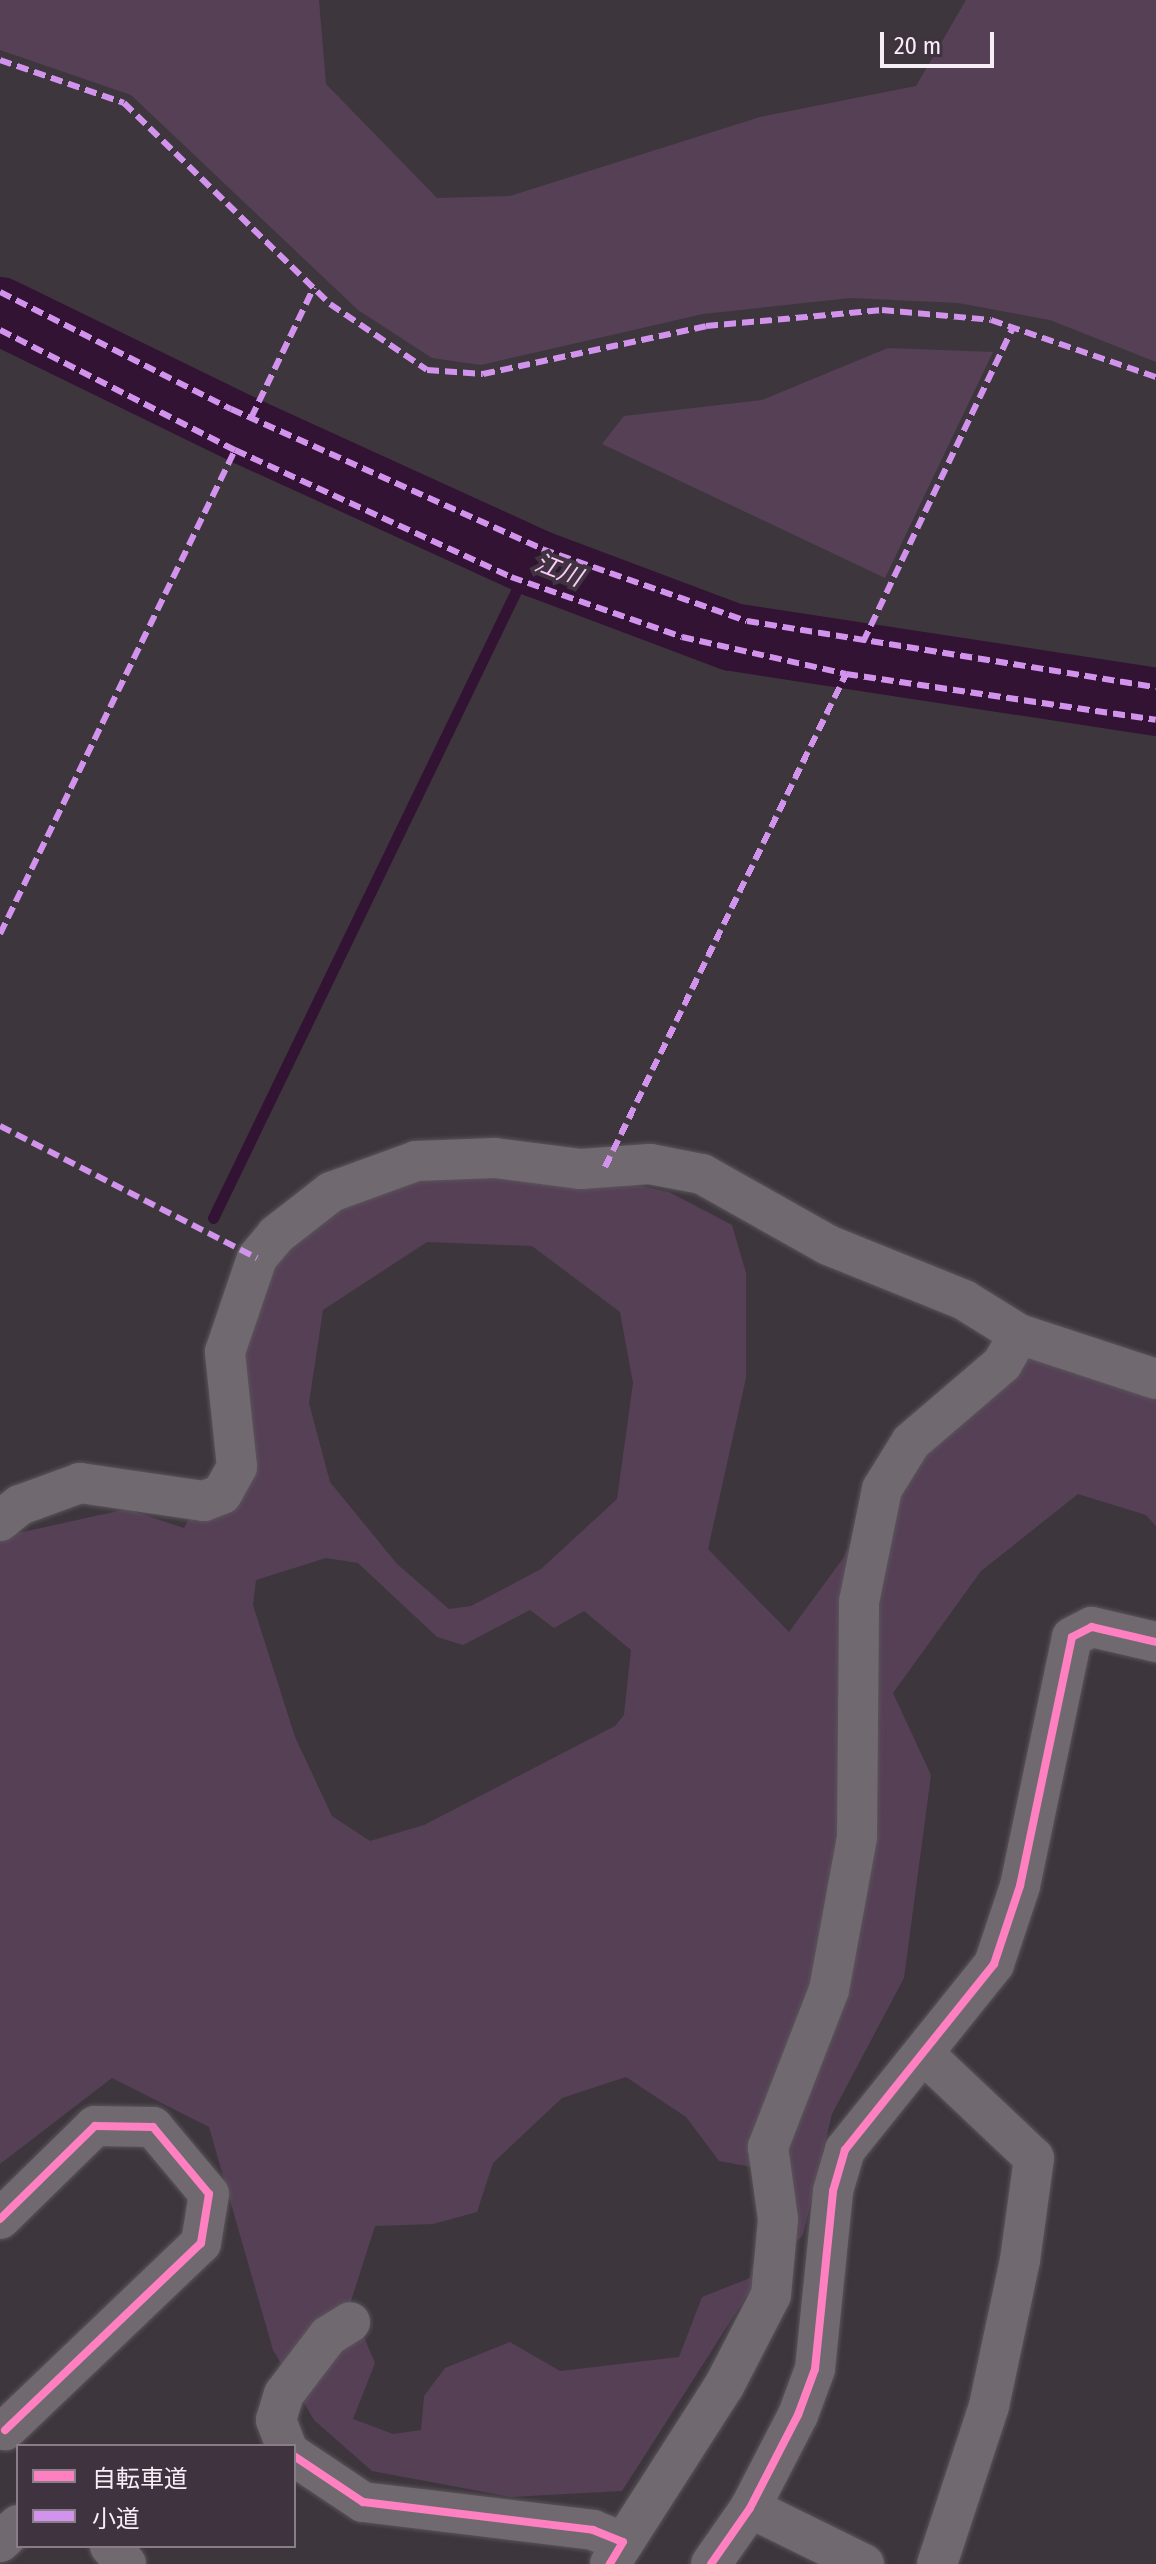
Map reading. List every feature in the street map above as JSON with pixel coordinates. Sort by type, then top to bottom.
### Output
[{"type":"street","points":[[0,1521],[20,1505],[80,1483],[204,1501],[222,1494],[237,1467],[225,1352],[257,1258],[276,1235],[331,1192],[416,1161],[495,1158],[581,1169],[650,1164],[702,1174],[828,1245],[964,1300],[1019,1334],[1156,1379]]},
{"type":"street","points":[[296,2457],[363,2502],[593,2530],[616,2553],[724,2386],[771,2295],[778,2219],[768,2147],[829,1990],[857,1837],[859,1602],[882,1489],[911,1442],[1002,1364],[1019,1334]]},
{"type":"street","points":[[711,2564],[750,2508],[798,2415],[815,2369],[833,2191],[845,2150],[994,1964],[1003,1941],[1038,1812],[1072,1637],[1092,1627],[1156,1642]]},
{"type":"street","points":[[924,2054],[1034,2158],[1020,2260],[989,2406],[937,2564]]},
{"type":"street","points":[[0,2219],[95,2126],[153,2127],[209,2194],[201,2243],[8,2433]]},
{"type":"street","points":[[285,2444],[276,2420],[284,2394],[328,2336],[350,2322]]},
{"type":"street","points":[[750,2508],[864,2564]]},
{"type":"street","points":[[0,2542],[16,2527]]},
{"type":"shaded area","points":[[0,0],[319,0],[326,84],[437,198],[510,196],[760,117],[916,86],[966,0],[1156,0],[1156,362],[1050,320],[958,303],[851,298],[703,314],[481,365],[432,358],[358,310],[131,95],[0,50]]},
{"type":"shaded area","points":[[888,348],[993,352],[885,578],[602,444],[624,416],[762,400]]},
{"type":"shaded area","points":[[551,1167],[669,1192],[732,1225],[746,1273],[746,1378],[708,1549],[789,1632],[844,1557],[900,1432],[971,1369],[1044,1356],[1156,1401],[1156,1526],[1146,1515],[1078,1494],[981,1571],[893,1693],[931,1775],[904,1978],[832,2114],[803,2235],[746,2297],[622,2491],[511,2497],[372,2471],[314,2420],[273,2350],[209,2127],[112,2078],[0,2164],[0,1537],[127,1509],[184,1528],[226,1452],[262,1266],[323,1211],[443,1168]],"holes":[[[427,1242],[532,1246],[620,1312],[633,1383],[617,1499],[541,1569],[471,1606],[449,1609],[397,1564],[330,1482],[309,1403],[323,1310]],[[326,1558],[358,1563],[437,1637],[463,1645],[530,1610],[554,1628],[584,1611],[631,1650],[624,1715],[615,1726],[424,1825],[370,1841],[332,1816],[295,1737],[253,1605],[256,1580]],[[626,2077],[686,2117],[719,2161],[757,2168],[763,2219],[750,2278],[702,2297],[679,2357],[560,2371],[510,2342],[445,2368],[424,2396],[421,2430],[393,2434],[353,2419],[375,2363],[350,2304],[375,2226],[433,2224],[477,2212],[493,2163],[562,2098]]]},
{"type":"waterway","name":"江川","points":[[0,311],[246,431],[538,564],[732,637],[1156,702]]},
{"type":"waterway","name":"江川","points":[[528,567],[531,560]]},
{"type":"waterway","points":[[213,1218],[516,591]]},
{"type":"marked path","points":[[0,60],[124,103],[330,304],[427,370],[483,374],[706,326],[882,310],[991,320],[1156,377]]},
{"type":"marked path","points":[[251,418],[314,287]]},
{"type":"marked path","points":[[0,292],[231,409],[542,549],[747,621],[1156,687]]},
{"type":"marked path","points":[[863,642],[1013,328]]},
{"type":"marked path","points":[[0,330],[235,450],[511,577],[682,637],[846,674],[1156,720]]},
{"type":"marked path","points":[[0,934],[235,450]]},
{"type":"marked path","points":[[605,1167],[846,674]]},
{"type":"marked path","points":[[0,1126],[257,1258]]},
{"type":"cycle path","points":[[711,2564],[750,2508],[798,2415],[815,2369],[833,2191],[845,2150],[994,1964],[1020,1886],[1072,1637],[1092,1627],[1156,1642]]},
{"type":"cycle path","points":[[0,2219],[95,2126],[153,2127],[209,2194],[201,2243],[5,2430]]},
{"type":"cycle path","points":[[296,2457],[363,2502],[593,2530],[623,2542],[610,2564]]}]
